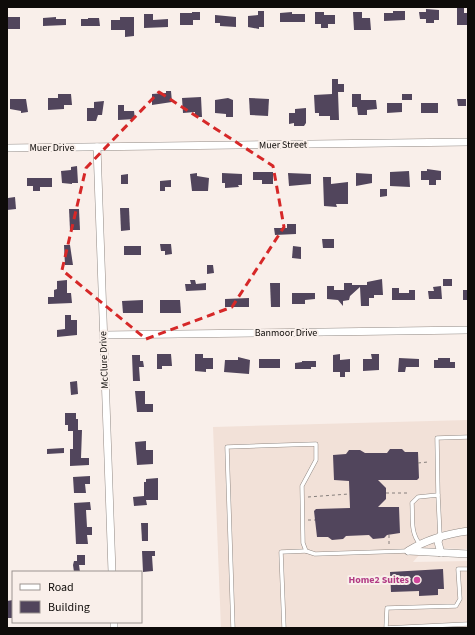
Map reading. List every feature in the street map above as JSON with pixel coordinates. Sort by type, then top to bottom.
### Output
[{"type":"street","name":"Muer Street","points":[[97,148],[468,142]]},
{"type":"street","name":"Muer Drive","points":[[7,148],[97,148]]},
{"type":"street","name":"McClure Drive","points":[[97,148],[112,571]]},
{"type":"street","name":"Banmoor Drive","points":[[103,335],[468,330]]},
{"type":"street","points":[[408,551],[420,544],[440,536],[468,531]]},
{"type":"street","points":[[440,536],[438,542],[441,553]]},
{"type":"street","points":[[408,551],[468,554]]},
{"type":"lane","points":[[440,536],[437,438],[468,437]]},
{"type":"lane","points":[[233,628],[227,447],[316,444],[316,460],[302,486],[303,543],[306,551]]},
{"type":"lane","points":[[420,544],[414,537],[412,503],[414,499],[421,495],[438,495]]},
{"type":"lane","points":[[284,628],[281,552],[306,551],[315,554],[408,551]]},
{"type":"lane","points":[[468,569],[458,569],[460,599],[456,606],[387,608],[386,628],[468,624]]},
{"type":"path","points":[[418,462],[428,462]]},
{"type":"path","points":[[386,493],[408,493]]},
{"type":"path","points":[[306,496],[349,494]]},
{"type":"path","points":[[305,520],[315,520]]},
{"type":"path","points":[[389,535],[389,548]]},
{"type":"highlighted area","points":[[159,92],[273,166],[284,227],[232,307],[146,339],[62,270],[86,168]]},
{"type":"shaded area","points":[[468,420],[468,549],[425,548],[413,562],[468,561],[468,628],[221,628],[213,427]]},
{"type":"building","points":[[457,8],[464,8],[464,13],[468,13],[468,25],[457,25]]},
{"type":"building","points":[[426,9],[439,10],[439,20],[434,20],[434,23],[426,23],[426,19],[420,19],[419,12],[426,12]]},
{"type":"building","points":[[258,11],[264,11],[264,27],[259,27],[259,29],[248,27],[248,16],[258,15]]},
{"type":"building","points":[[393,11],[405,11],[405,20],[384,21],[384,13],[393,13]]},
{"type":"building","points":[[200,12],[200,20],[193,20],[193,25],[180,25],[180,13]]},
{"type":"building","points":[[292,12],[292,14],[305,14],[305,22],[280,22],[280,13]]},
{"type":"building","points":[[315,12],[324,12],[324,15],[335,15],[335,24],[328,24],[328,28],[321,28],[321,24],[315,24]]},
{"type":"building","points":[[353,12],[362,12],[362,18],[370,18],[371,30],[354,30]]},
{"type":"building","points":[[144,14],[153,14],[153,20],[168,19],[168,27],[144,28]]},
{"type":"building","points":[[215,15],[236,17],[236,27],[220,26],[220,23],[215,23]]},
{"type":"building","points":[[7,17],[20,17],[20,29],[7,29]]},
{"type":"building","points":[[56,17],[56,19],[66,19],[66,25],[43,26],[43,18]]},
{"type":"building","points":[[120,17],[134,17],[134,36],[125,37],[125,30],[111,30],[111,20],[120,20]]},
{"type":"building","points":[[99,18],[100,26],[81,26],[81,19]]},
{"type":"building","points":[[332,79],[338,79],[338,84],[344,84],[344,92],[338,92],[339,120],[330,120],[330,116],[319,116],[319,113],[315,113],[314,95],[332,94]]},
{"type":"building","points":[[166,91],[171,91],[172,102],[152,105],[152,94],[166,93]]},
{"type":"building","points":[[58,94],[71,94],[72,105],[64,105],[64,109],[48,110],[48,98],[58,98]]},
{"type":"building","points":[[352,94],[361,94],[361,100],[376,100],[377,109],[367,110],[367,115],[358,115],[357,107],[352,107]]},
{"type":"building","points":[[402,94],[412,94],[412,100],[402,100]]},
{"type":"building","points":[[201,97],[202,117],[195,117],[195,112],[183,113],[182,98]]},
{"type":"building","points":[[228,98],[233,100],[233,117],[226,117],[226,114],[215,113],[215,100]]},
{"type":"building","points":[[249,98],[269,99],[268,116],[250,115]]},
{"type":"building","points":[[10,99],[26,99],[28,112],[21,113],[21,111],[10,109]]},
{"type":"building","points":[[457,99],[466,99],[466,106],[458,106]]},
{"type":"building","points":[[104,101],[102,115],[98,115],[96,121],[87,121],[87,108],[94,108],[94,102]]},
{"type":"building","points":[[387,103],[402,103],[402,112],[387,113]]},
{"type":"building","points":[[421,103],[438,103],[438,113],[421,113]]},
{"type":"building","points":[[118,105],[124,105],[124,111],[134,111],[135,119],[118,120]]},
{"type":"building","points":[[306,108],[306,123],[304,126],[294,126],[294,123],[289,124],[289,113],[295,113],[295,109]]},
{"type":"building","points":[[77,166],[78,183],[62,183],[61,171],[71,170],[71,167]]},
{"type":"building","points":[[427,169],[441,171],[441,180],[436,180],[436,185],[429,185],[429,180],[421,180],[421,171],[427,171]]},
{"type":"building","points":[[409,171],[410,187],[390,186],[390,172]]},
{"type":"building","points":[[253,172],[273,172],[273,184],[262,184],[262,180],[253,180]]},
{"type":"building","points":[[197,173],[197,176],[209,178],[208,191],[192,191],[190,174]]},
{"type":"building","points":[[222,173],[242,174],[242,185],[238,185],[239,187],[225,188],[225,183],[222,183]]},
{"type":"building","points":[[288,173],[311,174],[311,184],[289,186]]},
{"type":"building","points":[[356,173],[372,174],[372,183],[356,186]]},
{"type":"building","points":[[128,174],[128,184],[121,184],[121,175]]},
{"type":"building","points":[[323,177],[331,177],[331,184],[348,182],[348,204],[336,204],[337,207],[324,206]]},
{"type":"building","points":[[27,178],[52,178],[52,187],[40,187],[40,191],[33,191],[33,186],[27,186]]},
{"type":"building","points":[[171,180],[171,187],[165,187],[165,191],[160,191],[160,181]]},
{"type":"building","points":[[380,189],[387,189],[387,196],[380,197]]},
{"type":"building","points":[[15,197],[16,209],[7,210],[8,198]]},
{"type":"building","points":[[120,208],[129,208],[130,230],[121,231]]},
{"type":"building","points":[[69,209],[79,209],[80,230],[70,230]]},
{"type":"building","points":[[287,224],[296,224],[296,234],[275,235],[274,228],[287,228]]},
{"type":"building","points":[[322,239],[334,239],[334,248],[323,248]]},
{"type":"building","points":[[160,244],[171,244],[172,254],[165,255],[165,251],[161,251]]},
{"type":"building","points":[[64,245],[70,245],[73,265],[65,265]]},
{"type":"building","points":[[124,246],[141,246],[141,255],[124,255]]},
{"type":"building","points":[[293,246],[301,247],[301,259],[292,258]]},
{"type":"building","points":[[207,265],[213,265],[214,273],[207,274]]},
{"type":"building","points":[[382,279],[383,295],[374,295],[374,298],[369,298],[369,306],[361,306],[360,287],[350,296],[349,300],[343,301],[343,306],[338,300],[327,299],[327,286],[334,286],[334,290],[344,290],[344,283],[352,283],[352,285],[367,285],[367,282]]},
{"type":"building","points":[[443,279],[452,279],[452,286],[443,286]]},
{"type":"building","points":[[67,280],[67,293],[71,293],[72,303],[48,304],[48,297],[54,297],[54,290],[57,289],[57,281]]},
{"type":"building","points":[[190,280],[195,280],[196,284],[206,283],[206,290],[186,291],[185,284],[191,284]]},
{"type":"building","points":[[270,283],[280,283],[280,307],[271,307]]},
{"type":"building","points":[[441,286],[442,299],[429,299],[428,291],[434,291],[433,287]]},
{"type":"building","points":[[392,288],[399,288],[399,293],[409,293],[409,290],[415,290],[415,300],[392,300]]},
{"type":"building","points":[[463,290],[468,290],[468,300],[463,300]]},
{"type":"building","points":[[292,293],[315,293],[315,299],[305,300],[305,304],[292,304]]},
{"type":"building","points":[[249,298],[249,307],[225,307],[225,299]]},
{"type":"building","points":[[143,300],[143,313],[123,313],[122,301]]},
{"type":"building","points":[[160,300],[180,300],[181,313],[160,313]]},
{"type":"building","points":[[65,315],[71,315],[71,320],[77,320],[77,335],[57,337],[57,330],[65,329]]},
{"type":"building","points":[[157,354],[171,354],[172,366],[162,366],[162,369],[157,369]]},
{"type":"building","points":[[195,354],[203,354],[203,358],[213,358],[213,369],[206,369],[206,372],[195,371]]},
{"type":"building","points":[[340,354],[340,360],[350,359],[350,372],[345,372],[345,377],[340,377],[340,372],[333,372],[333,355]]},
{"type":"building","points":[[371,354],[379,354],[379,370],[363,371],[363,359],[372,359]]},
{"type":"building","points":[[132,355],[140,355],[140,361],[143,361],[144,367],[139,367],[140,381],[133,381]]},
{"type":"building","points":[[238,357],[250,360],[249,374],[224,372],[225,360],[238,360]]},
{"type":"building","points":[[399,358],[419,359],[419,367],[406,367],[405,372],[398,372]]},
{"type":"building","points":[[438,358],[450,358],[450,362],[455,362],[455,368],[434,368],[434,360],[438,360]]},
{"type":"building","points":[[259,359],[280,359],[280,368],[259,368]]},
{"type":"building","points":[[302,361],[316,361],[316,367],[311,367],[311,369],[295,369],[295,363]]},
{"type":"building","points":[[77,381],[78,394],[71,395],[70,382]]},
{"type":"building","points":[[135,391],[145,391],[145,404],[153,404],[153,412],[137,412]]},
{"type":"building","points":[[65,413],[76,413],[76,419],[78,419],[78,430],[82,430],[81,458],[89,458],[89,465],[70,466],[70,449],[73,449],[73,431],[68,431],[68,425],[65,425]]},
{"type":"building","points":[[146,441],[146,450],[153,450],[153,464],[137,465],[135,442]]},
{"type":"building","points":[[64,448],[64,453],[47,454],[47,449]]},
{"type":"building","points":[[390,449],[402,449],[405,452],[418,452],[419,478],[417,480],[378,480],[386,488],[386,499],[378,507],[399,507],[400,533],[387,535],[384,538],[373,539],[369,535],[346,536],[343,539],[332,540],[328,537],[317,537],[314,511],[316,509],[350,508],[349,481],[334,480],[333,455],[346,454],[349,450],[360,450],[365,453],[387,453]]},
{"type":"building","points":[[90,476],[90,484],[85,484],[86,493],[74,493],[73,477]]},
{"type":"building","points":[[158,478],[158,500],[146,500],[147,505],[134,506],[133,497],[144,496],[144,482],[146,482],[146,479]]},
{"type":"building","points":[[90,502],[91,510],[86,510],[87,527],[92,527],[92,535],[87,535],[88,544],[76,544],[74,503]]},
{"type":"building","points":[[141,523],[148,523],[148,541],[142,541]]},
{"type":"building","points":[[142,551],[155,551],[155,556],[152,556],[153,571],[143,572]]},
{"type":"building","points":[[77,555],[85,555],[85,565],[79,565],[80,571],[74,571],[74,561],[77,561]]},
{"type":"building","name":"Home2 Suites","points":[[443,569],[444,589],[438,589],[438,595],[419,596],[419,591],[391,592],[390,572]]},
{"type":"building","points":[[12,600],[12,618],[7,618],[7,601]]},
{"type":"place","name":"Home2 Suites","points":[[417,580]]}]
